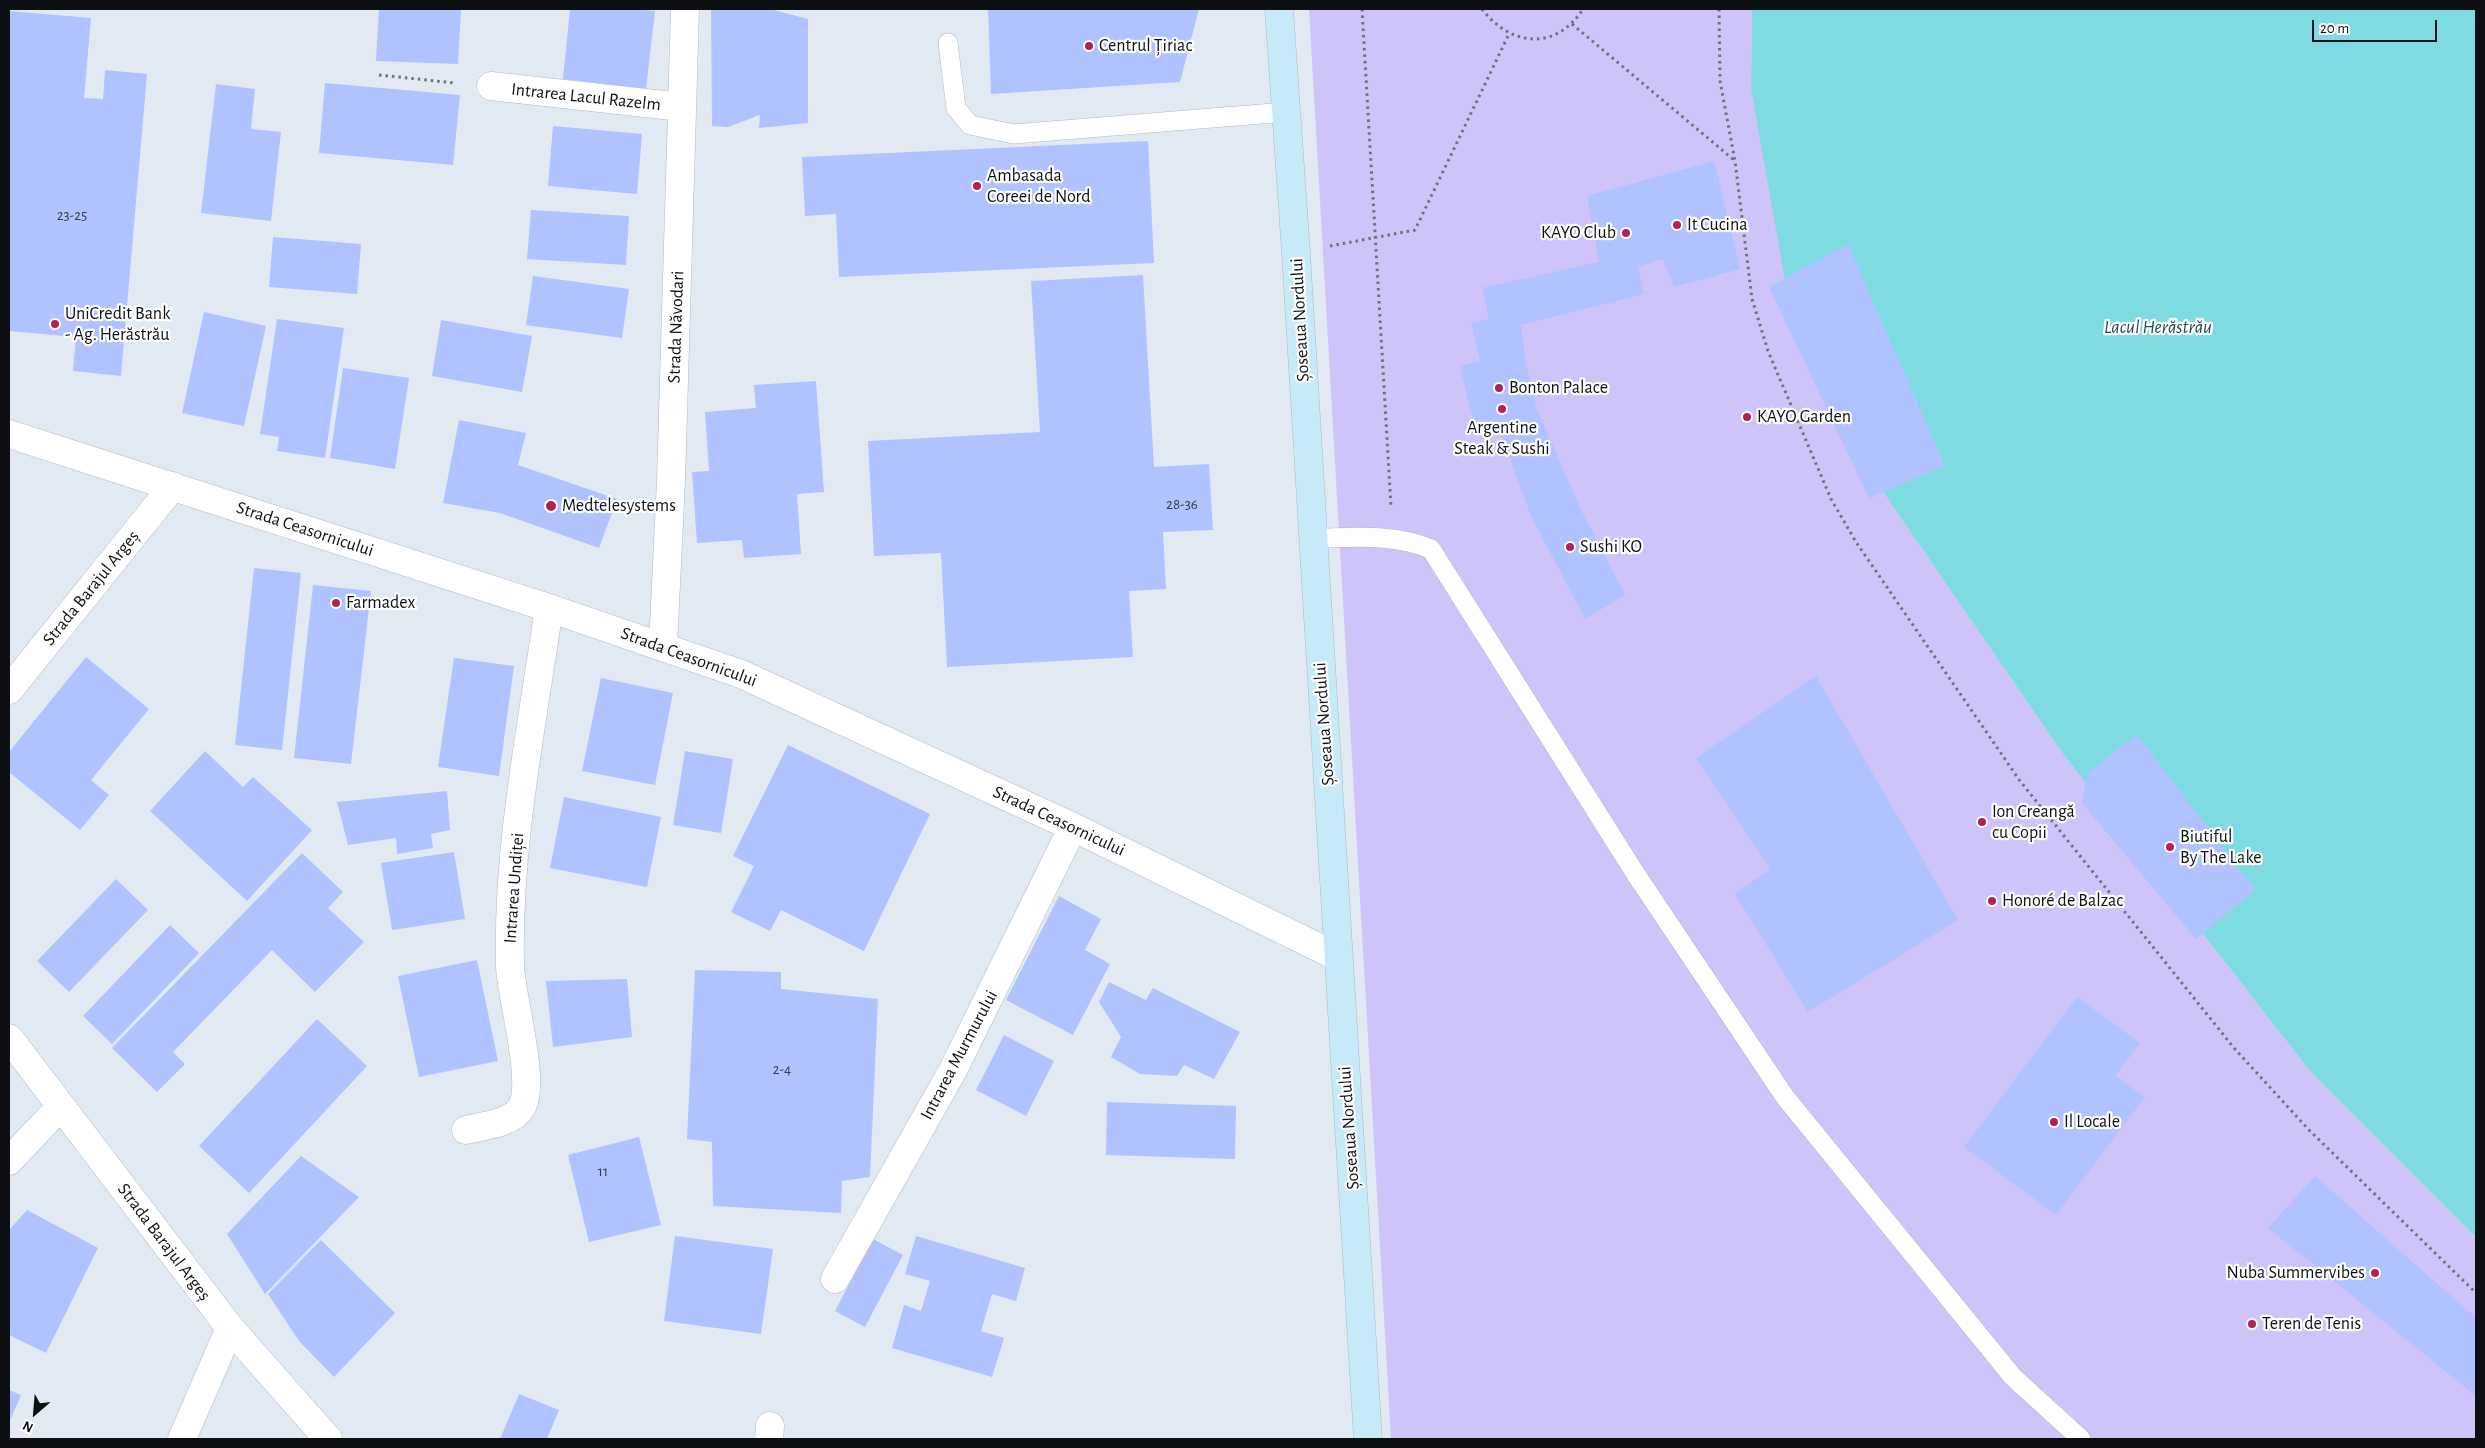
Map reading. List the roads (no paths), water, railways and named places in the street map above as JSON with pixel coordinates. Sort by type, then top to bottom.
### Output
[{"type":"main road","name":"Șoseaua Nordului","points":[[1278,9],[1296,253],[1368,1439]]},
{"type":"street","name":"Strada Năvodari","points":[[663,646],[671,481],[685,9]]},
{"type":"street","name":"Intrarea Lacul Razelm","points":[[491,86],[682,107]]},
{"type":"street","name":"Strada Ceasornicului","points":[[9,434],[549,608],[741,674],[1073,827],[1338,956]]},
{"type":"street","name":"Strada Barajul Argeș","points":[[9,690],[173,486]]},
{"type":"street","name":"Intrarea Undiței","points":[[466,1130],[510,1118],[522,1108],[527,1083],[510,969],[510,913],[520,808],[549,608]]},
{"type":"street","name":"Intrarea Murmurului","points":[[835,1279],[953,1070],[1073,827]]},
{"type":"street","name":"Strada Barajul Argeș","points":[[9,1038],[230,1328],[328,1439]]},
{"type":"street","points":[[9,1161],[61,1106]]},
{"type":"street","points":[[182,1439],[230,1328]]},
{"type":"lane","points":[[948,43],[956,108],[970,125],[979,127],[1014,134],[1286,112]]},
{"type":"lane","points":[[1312,538],[1394,539],[1413,541],[1431,549],[1634,874],[1786,1097],[2013,1377],[2081,1439]]},
{"type":"water","name":"Lacul Herăstrău","points":[[1752,9],[2476,9],[2476,1237],[2309,1070],[2063,754],[1883,492],[1787,291],[1751,89]]},
{"type":"place","name":"Centrul Țiriac","points":[[1089,46]]},
{"type":"place","name":"Ambasada Coreei de Nord","points":[[977,186]]},
{"type":"place","name":"It Cucina","points":[[1677,225]]},
{"type":"place","name":"KAYO Club","points":[[1626,233]]},
{"type":"place","name":"UniCredit Bank - Ag. Herăstrău","points":[[55,324]]},
{"type":"place","name":"Bonton Palace","points":[[1499,388]]},
{"type":"place","name":"Argentine Steak & Sushi","points":[[1502,409]]},
{"type":"place","name":"KAYO Garden","points":[[1747,417]]},
{"type":"place","name":"Medtelesystems","points":[[551,506]]},
{"type":"place","name":"Sushi KO","points":[[1570,547]]},
{"type":"place","name":"Farmadex","points":[[336,603]]},
{"type":"place","name":"Ion Creangă cu Copii","points":[[1982,822]]},
{"type":"place","name":"Biutiful By The Lake","points":[[2170,847]]},
{"type":"place","name":"Honoré de Balzac","points":[[1992,901]]},
{"type":"place","name":"Il Locale","points":[[2054,1122]]},
{"type":"place","name":"Nuba Summervibes","points":[[2375,1273]]},
{"type":"place","name":"Teren de Tenis","points":[[2252,1324]]}]
